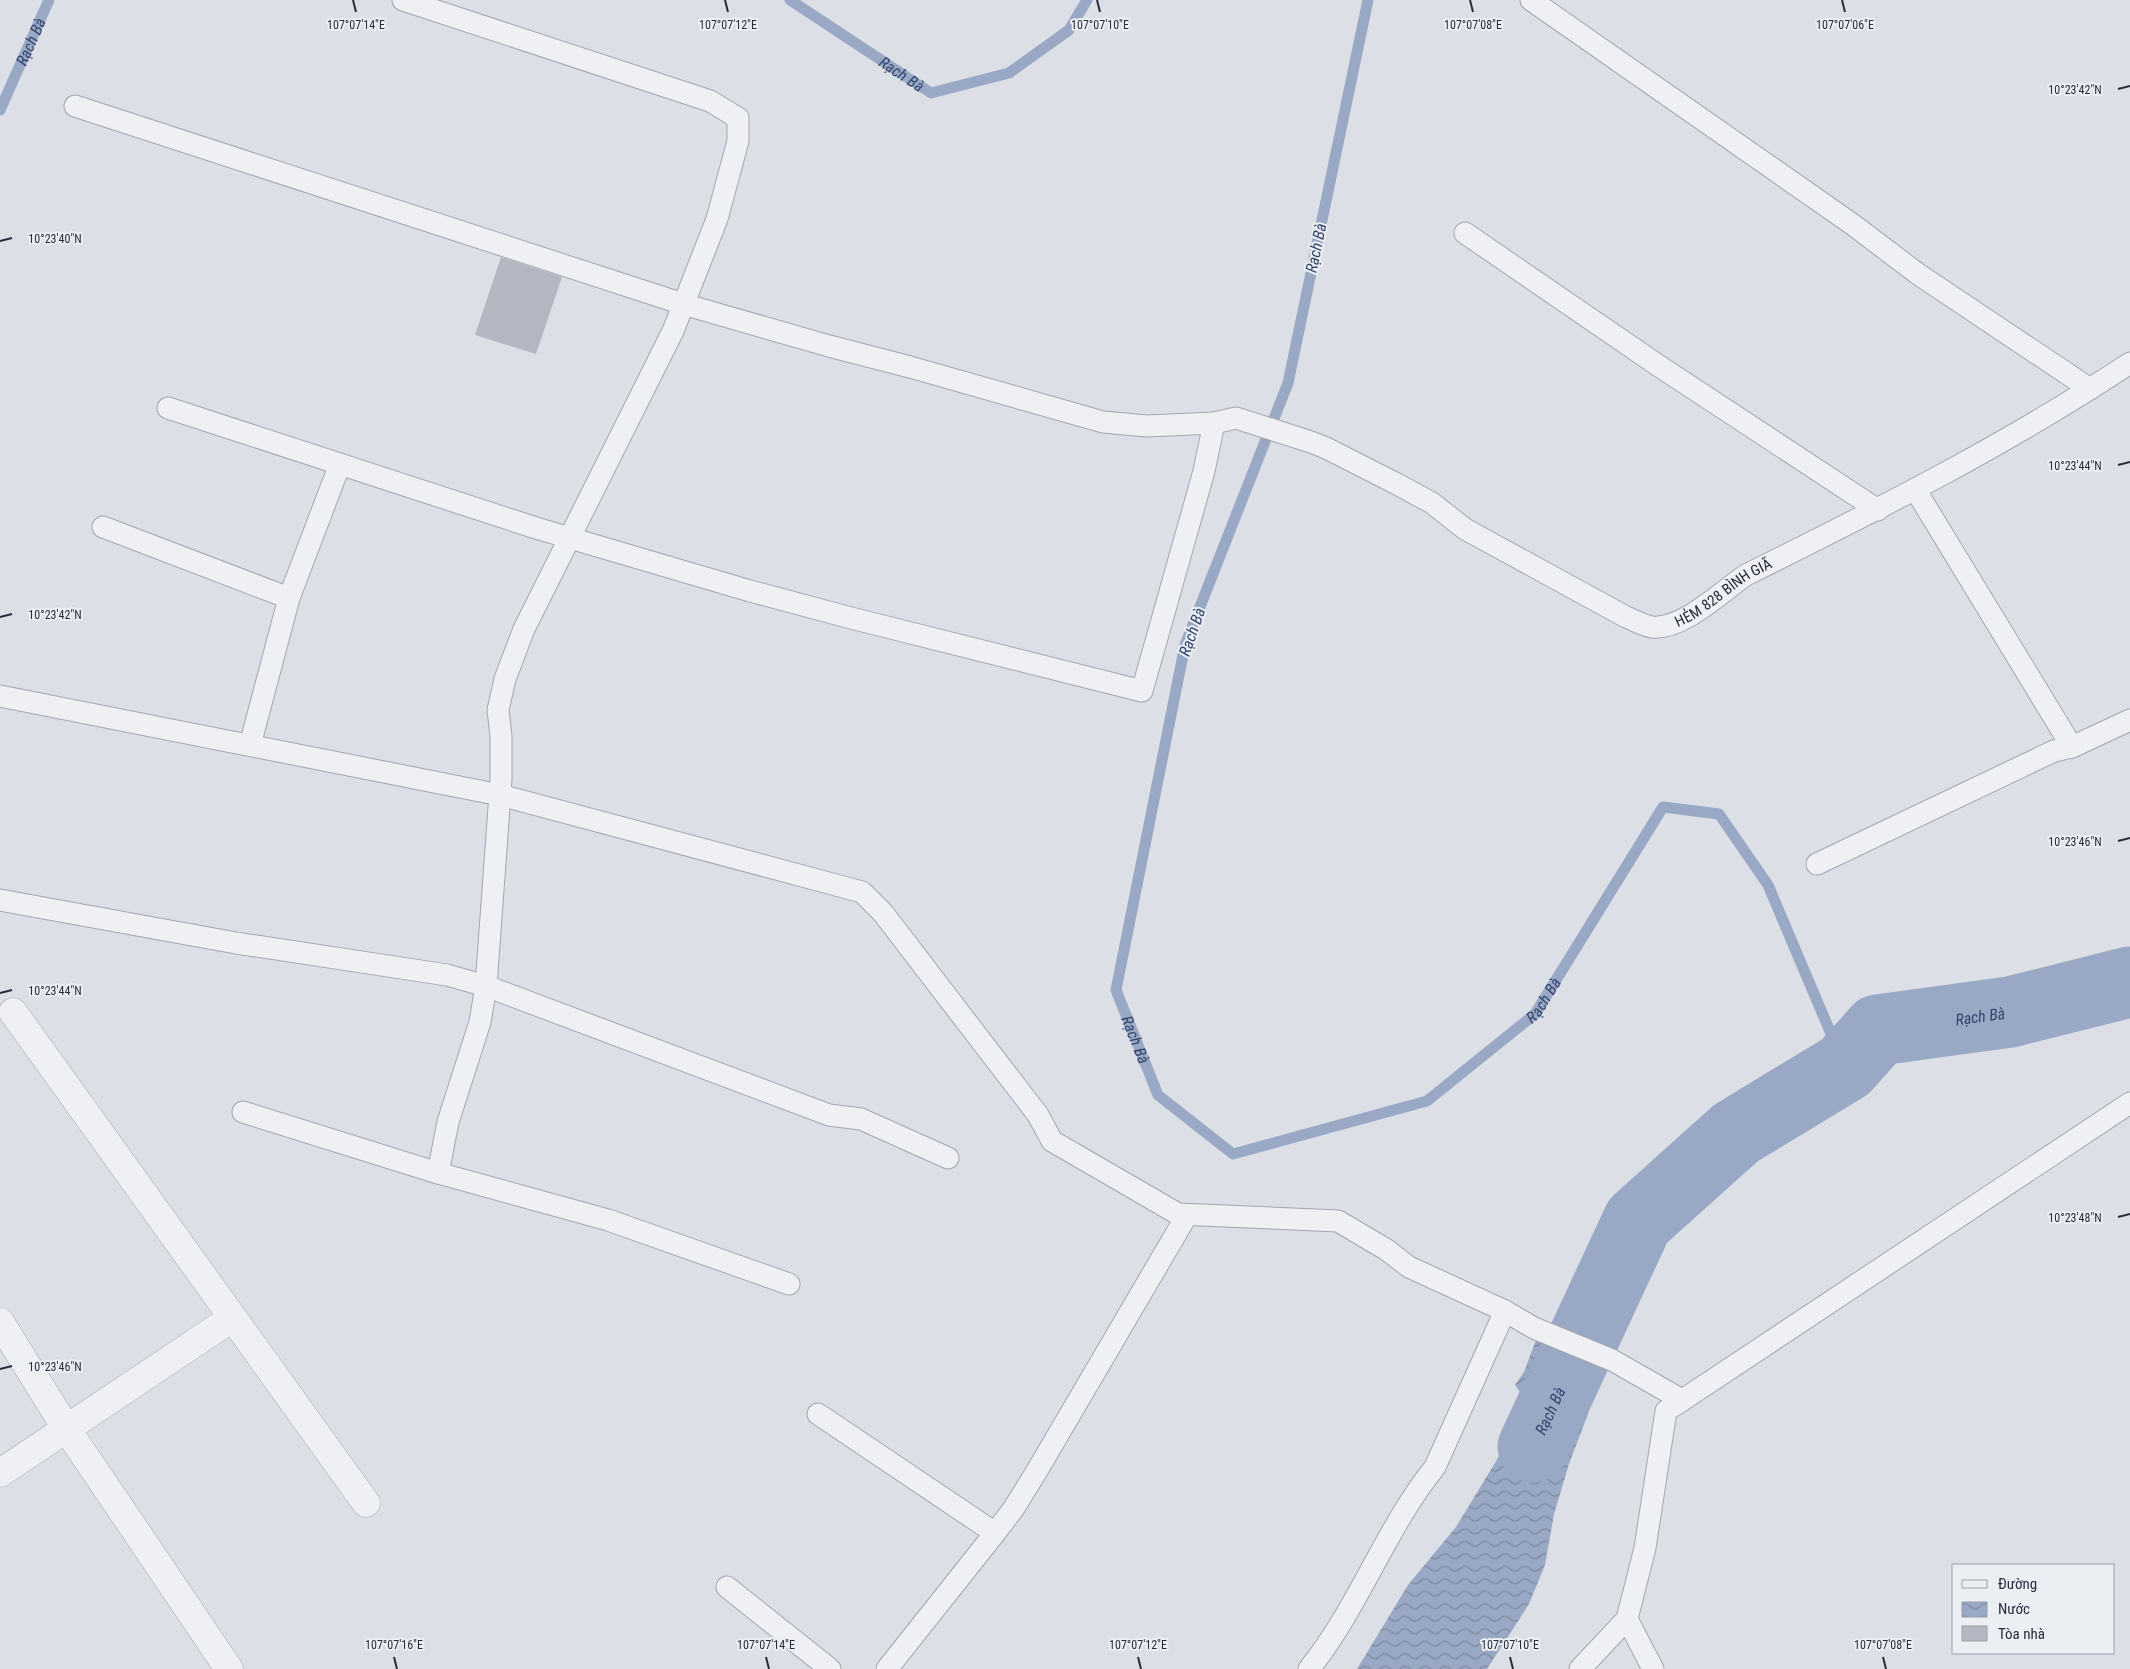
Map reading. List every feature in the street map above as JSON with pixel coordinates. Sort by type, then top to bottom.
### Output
[{"type":"street","points":[[13,1012],[366,1503]]},
{"type":"street","points":[[0,1473],[232,1318]]},
{"type":"street","points":[[0,1322],[66,1428],[229,1669]]},
{"type":"lane","points":[[403,0],[710,101],[738,118],[738,141],[717,219],[673,331],[643,395],[524,629],[505,679],[498,710],[501,736],[500,795],[486,986],[480,1022],[448,1122],[438,1173]]},
{"type":"lane","points":[[1531,0],[1852,224],[1918,274],[2090,389]]},
{"type":"lane","points":[[75,106],[683,304],[829,346],[1103,422],[1147,426],[1214,423],[1204,471],[1142,691],[850,618],[536,528],[168,408]]},
{"type":"lane","points":[[1465,233],[1659,366],[1878,510]]},
{"type":"lane","name":"HẺM 828 BÌNH GIÃ","points":[[1214,423],[1236,418],[1326,448],[1432,503],[1465,529],[1626,617],[1651,627],[1665,625],[1688,617],[1707,605],[1746,574],[1878,510],[2090,389],[2130,364]]},
{"type":"lane","points":[[250,745],[289,598],[340,464]]},
{"type":"lane","points":[[1915,489],[2072,747]]},
{"type":"lane","points":[[103,527],[289,598]]},
{"type":"lane","points":[[0,696],[500,795],[862,892],[883,914],[1038,1115],[1052,1141],[1178,1214],[1338,1221],[1387,1250],[1409,1267],[1505,1311],[1534,1328],[1612,1360],[1682,1400]]},
{"type":"lane","points":[[1817,864],[2054,751],[2072,747],[2130,720]]},
{"type":"lane","points":[[0,900],[236,943],[447,975],[486,986],[829,1115],[861,1119],[948,1158]]},
{"type":"lane","points":[[1580,1669],[1627,1619],[1645,1548],[1666,1410],[2130,1103]]},
{"type":"lane","points":[[243,1112],[438,1173],[608,1220],[789,1284]]},
{"type":"lane","points":[[888,1669],[1014,1508],[1187,1215]]},
{"type":"lane","points":[[1309,1669],[1338,1628],[1366,1580],[1387,1538],[1417,1489],[1435,1467],[1505,1311]]},
{"type":"lane","points":[[818,1414],[995,1533]]},
{"type":"lane","points":[[727,1587],[830,1669]]},
{"type":"lane","points":[[1627,1619],[1653,1669]]},
{"type":"water","points":[[1536,1340],[1593,1365],[1588,1414],[1569,1464],[1554,1514],[1545,1565],[1529,1604],[1487,1669],[1357,1669],[1408,1585],[1456,1527],[1512,1435],[1526,1400],[1515,1385],[1524,1372]]},
{"type":"building","points":[[501,257],[562,277],[536,354],[475,335]]},
{"type":"waterway","name":"Rạch Bà","points":[[0,110],[49,0]]},
{"type":"waterway","name":"Rạch Bà","points":[[790,0],[931,93],[1009,73],[1069,30],[1087,0]]},
{"type":"waterway","name":"Rạch Bà","points":[[1368,0],[1288,383],[1185,645],[1116,990],[1158,1095],[1233,1154],[1427,1101],[1535,1014],[1663,807],[1719,814],[1768,885],[1845,1067]]},
{"type":"waterway","name":"Rạch Bà","points":[[1533,1447],[1638,1221],[1736,1133],[1845,1067],[1878,1030],[2010,1012],[2130,982]]}]
